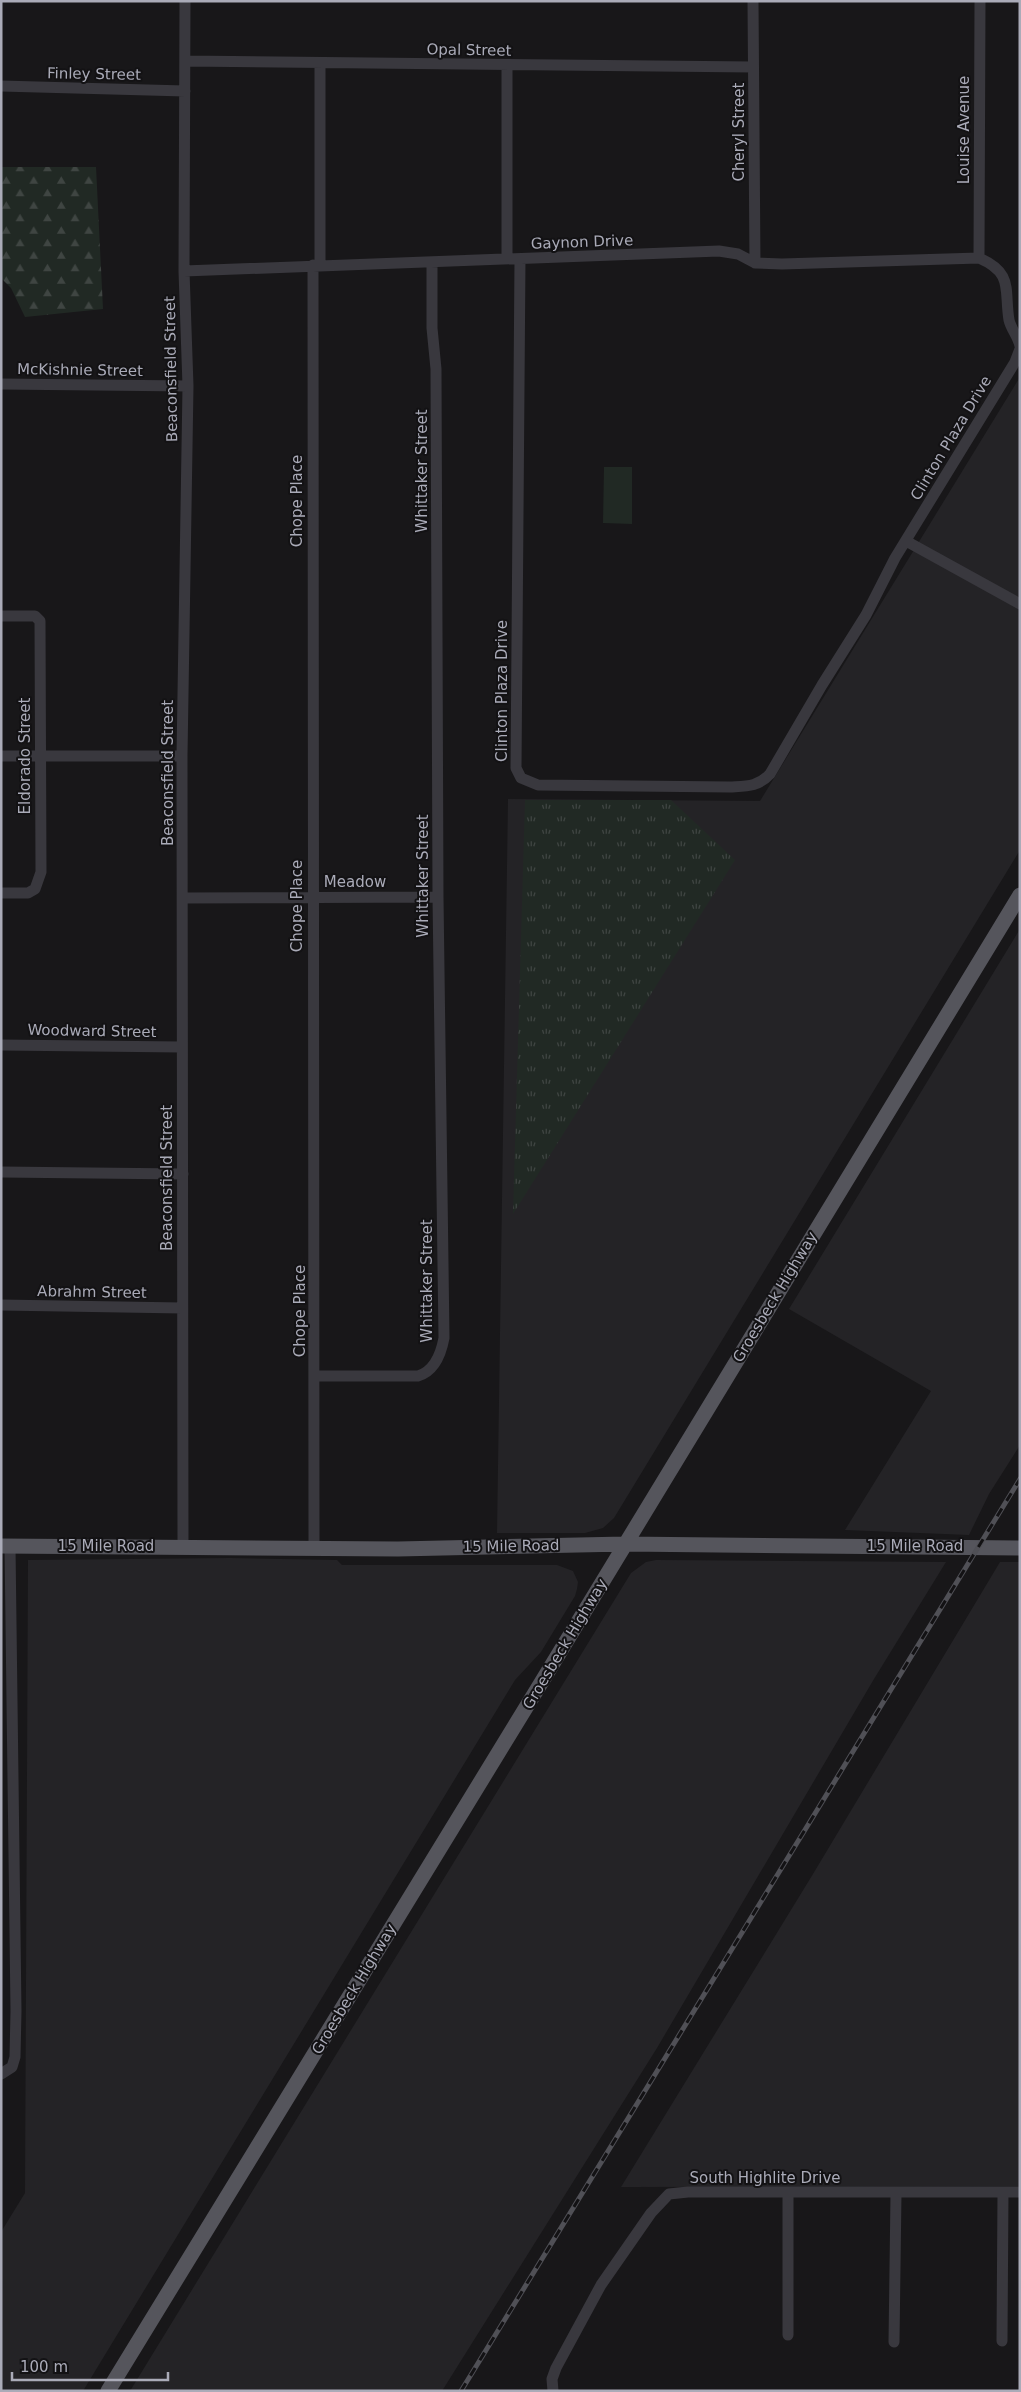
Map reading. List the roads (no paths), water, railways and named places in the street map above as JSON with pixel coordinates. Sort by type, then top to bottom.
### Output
[{"type":"main road","name":"Groesbeck Highway","points":[[108,2391],[1020,895]]},
{"type":"main road","name":"15 Mile Road","points":[[5,1546],[398,1549],[626,1544],[1020,1548]]},
{"type":"street","name":"Beaconsfield Street","points":[[184,1],[184,271],[188,386],[182,756],[181,1047],[184,1546]]},
{"type":"street","name":"Cheryl Street","points":[[753,1],[754,263]]},
{"type":"street","name":"Louise Avenue","points":[[979,258],[980,1]]},
{"type":"street","name":"Opal Street","points":[[185,61],[507,66],[753,67]]},
{"type":"street","name":"Chope Place","points":[[314,1547],[315,1376],[312,896],[316,265],[320,62]]},
{"type":"street","points":[[507,66],[507,259]]},
{"type":"street","name":"Finley Street","points":[[1,86],[185,91]]},
{"type":"street","name":"Gaynon Drive","points":[[184,271],[719,251],[738,254],[754,263],[979,258]]},
{"type":"street","name":"Clinton Plaza Drive","points":[[520,259],[516,768],[521,778],[538,785],[730,787],[751,786],[764,781],[770,774],[822,684],[866,615],[906,541],[1015,362],[1020,347],[1017,333],[1010,322],[1008,287],[1004,277],[991,263],[979,258]]},
{"type":"street","name":"Whittaker Street","points":[[315,1376],[418,1376],[430,1370],[440,1356],[442,1348],[436,369],[432,328],[432,262]]},
{"type":"street","name":"McKishnie Street","points":[[1,384],[188,386]]},
{"type":"street","points":[[906,541],[1020,604]]},
{"type":"street","name":"Eldorado Street","points":[[1,616],[36,616],[40,621],[41,872],[35,889],[28,893],[1,893]]},
{"type":"street","points":[[1,756],[182,756]]},
{"type":"street","name":"Meadow","points":[[183,898],[438,897]]},
{"type":"street","name":"Woodward Street","points":[[1,1045],[181,1047]]},
{"type":"street","points":[[1,1172],[183,1174]]},
{"type":"street","name":"Abrahm Street","points":[[1,1305],[182,1308]]},
{"type":"street","points":[[1,2074],[12,2066],[15,2057],[16,2011],[5,1546]]},
{"type":"street","name":"South Highlite Drive","points":[[552,2385],[601,2285],[651,2213],[669,2194],[688,2192],[896,2194],[1020,2192]]},
{"type":"street","points":[[1002,2341],[1003,2192]]},
{"type":"street","points":[[788,2193],[788,2336]]},
{"type":"street","points":[[894,2342],[896,2194]]},
{"type":"railway","points":[[461,2391],[1020,1479]]}]
